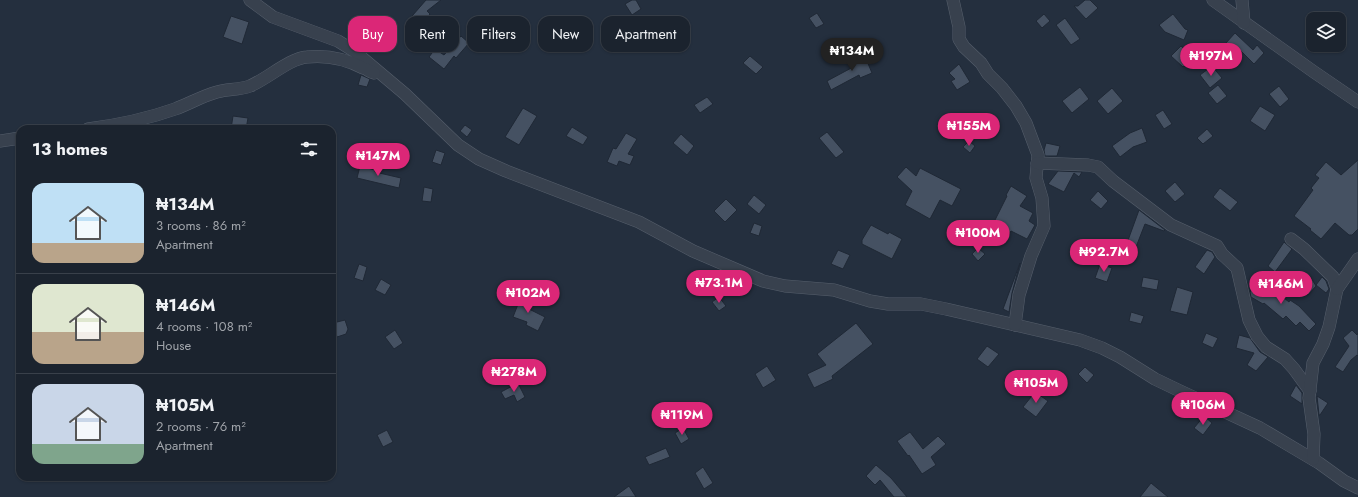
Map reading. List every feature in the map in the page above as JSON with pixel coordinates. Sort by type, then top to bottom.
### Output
[{"type":"street","points":[[250,0],[273,17],[338,41],[354,51],[382,73],[458,145],[480,159],[506,171],[639,222],[693,251],[763,281],[784,286],[834,290],[870,301],[888,304],[921,304],[1080,340],[1102,348],[1156,379],[1260,428],[1313,459],[1344,482],[1358,488]]},
{"type":"street","points":[[953,0],[960,39],[964,47],[981,63],[988,74],[1002,88],[1016,106],[1026,123],[1038,155],[1036,178],[1042,198],[1044,226],[1031,256],[1019,295],[1015,325]]},
{"type":"street","points":[[1213,0],[1358,102]]},
{"type":"street","points":[[1242,0],[1244,22]]},
{"type":"street","points":[[112,125],[151,117],[176,109],[219,91],[249,87],[291,63],[305,57],[324,56],[363,67],[373,73],[382,73]]},
{"type":"street","points":[[0,141],[16,139]]},
{"type":"street","points":[[1038,163],[1088,165],[1098,167],[1113,181],[1171,225],[1217,246],[1222,254],[1237,268],[1249,320],[1257,336],[1266,347],[1285,359],[1310,391]]},
{"type":"street","points":[[1292,239],[1333,277],[1337,289]]},
{"type":"street","points":[[1313,459],[1314,434],[1309,398],[1313,363],[1323,344],[1329,327],[1337,289],[1358,259]]},
{"type":"building","points":[[426,0],[441,0],[427,11],[430,14],[428,16],[412,16]]},
{"type":"building","points":[[632,0],[636,0],[641,9],[632,15],[625,4]]},
{"type":"building","points":[[1085,0],[1090,0],[1098,8],[1086,19],[1074,6],[1078,6]]},
{"type":"building","points":[[817,13],[824,24],[816,28],[809,18]]},
{"type":"building","points":[[1044,14],[1050,21],[1042,28],[1036,21]]},
{"type":"building","points":[[1173,14],[1185,29],[1188,30],[1184,40],[1165,32],[1159,25]]},
{"type":"building","points":[[231,16],[249,22],[242,44],[223,37]]},
{"type":"building","points":[[1065,18],[1080,39],[1071,45],[1056,25]]},
{"type":"building","points":[[1235,33],[1253,50],[1257,45],[1264,53],[1254,64],[1236,46],[1233,50],[1226,43]]},
{"type":"building","points":[[461,36],[467,41],[467,45],[456,58],[454,56],[444,69],[429,57],[433,52],[440,52],[444,55],[447,52],[459,52],[459,38]]},
{"type":"building","points":[[1181,46],[1193,57],[1183,67],[1171,56]]},
{"type":"building","points":[[864,54],[872,73],[860,78],[859,75],[831,90],[827,81],[855,66],[852,59]]},
{"type":"building","points":[[750,56],[763,67],[756,74],[743,63]]},
{"type":"building","points":[[959,64],[970,82],[957,90],[951,81],[955,79],[949,73]]},
{"type":"building","points":[[1212,66],[1222,78],[1210,88],[1200,75]]},
{"type":"building","points":[[361,75],[370,79],[367,87],[358,85]]},
{"type":"building","points":[[1218,85],[1227,96],[1217,104],[1208,93]]},
{"type":"building","points":[[1279,86],[1289,99],[1280,107],[1269,94]]},
{"type":"building","points":[[1080,87],[1089,99],[1072,113],[1062,101]]},
{"type":"building","points":[[1112,88],[1123,101],[1108,114],[1097,101]]},
{"type":"building","points":[[707,97],[713,104],[700,113],[694,105]]},
{"type":"building","points":[[1260,106],[1275,115],[1265,131],[1250,121]]},
{"type":"building","points":[[523,108],[537,116],[519,145],[505,137]]},
{"type":"building","points":[[1163,110],[1172,124],[1164,129],[1155,115]]},
{"type":"building","points":[[233,116],[248,118],[247,125],[232,125]]},
{"type":"building","points":[[984,121],[990,129],[980,136],[974,128]]},
{"type":"building","points":[[465,125],[472,130],[467,137],[460,131]]},
{"type":"building","points":[[572,127],[588,137],[583,145],[566,136]]},
{"type":"building","points":[[1142,128],[1147,142],[1133,147],[1120,157],[1112,146],[1130,133]]},
{"type":"building","points":[[1207,129],[1213,136],[1203,144],[1197,138]]},
{"type":"building","points":[[827,132],[844,152],[836,158],[819,138]]},
{"type":"building","points":[[626,133],[637,139],[628,154],[634,156],[630,165],[619,161],[617,166],[607,162],[613,148],[616,149]]},
{"type":"building","points":[[681,134],[694,146],[687,155],[673,143]]},
{"type":"building","points":[[969,141],[975,146],[970,153],[963,147]]},
{"type":"building","points":[[1046,143],[1060,146],[1057,156],[1045,156],[1044,150]]},
{"type":"building","points":[[436,150],[445,153],[441,165],[432,162]]},
{"type":"building","points":[[1358,160],[1358,229],[1352,235],[1349,235],[1335,223],[1321,239],[1294,216],[1313,190],[1311,188],[1319,178],[1315,175],[1326,162],[1341,175]]},
{"type":"building","points":[[360,166],[375,170],[375,172],[401,178],[399,188],[357,178]]},
{"type":"building","points":[[906,167],[916,176],[920,168],[961,189],[952,206],[940,200],[930,219],[905,205],[912,191],[897,177]]},
{"type":"building","points":[[1058,171],[1082,172],[1079,177],[1074,173],[1064,192],[1048,184]]},
{"type":"building","points":[[1175,182],[1185,194],[1175,202],[1165,191]]},
{"type":"building","points":[[1011,186],[1027,196],[1020,206],[1033,213],[1029,221],[1035,225],[1027,239],[1011,231],[1009,234],[992,226]]},
{"type":"building","points":[[424,187],[433,189],[431,202],[422,201]]},
{"type":"building","points":[[1220,188],[1238,202],[1230,211],[1213,197]]},
{"type":"building","points":[[1098,191],[1108,201],[1101,209],[1090,200]]},
{"type":"building","points":[[754,195],[766,205],[759,214],[747,204]]},
{"type":"building","points":[[726,199],[737,210],[725,222],[714,211]]},
{"type":"building","points":[[1139,210],[1165,230],[1164,231],[1145,224],[1136,247],[1127,243]]},
{"type":"building","points":[[754,223],[762,226],[759,236],[750,233]]},
{"type":"building","points":[[871,225],[888,234],[889,232],[902,239],[892,259],[862,244],[862,240]]},
{"type":"building","points":[[1284,242],[1292,249],[1275,272],[1268,266]]},
{"type":"building","points":[[978,248],[985,254],[978,261],[972,254]]},
{"type":"building","points":[[838,250],[850,255],[843,269],[831,264]]},
{"type":"building","points":[[1207,250],[1212,252],[1215,257],[1204,274],[1195,267]]},
{"type":"building","points":[[1020,263],[1012,293],[1009,312],[1003,309]]},
{"type":"building","points":[[359,264],[367,267],[363,281],[354,278]]},
{"type":"building","points":[[1100,264],[1112,268],[1107,282],[1095,278]]},
{"type":"building","points":[[1310,276],[1316,286],[1308,295],[1299,289]]},
{"type":"building","points":[[1143,277],[1159,280],[1157,290],[1141,287]]},
{"type":"building","points":[[1322,277],[1326,281],[1329,289],[1326,293],[1316,285]]},
{"type":"building","points":[[381,279],[391,285],[385,295],[375,290]]},
{"type":"building","points":[[1259,279],[1289,302],[1290,300],[1299,306],[1316,324],[1309,331],[1300,322],[1296,326],[1286,316],[1283,319],[1264,303],[1263,304],[1251,297],[1250,292]]},
{"type":"building","points":[[1177,287],[1193,292],[1187,315],[1170,311]]},
{"type":"building","points":[[522,294],[531,298],[527,308],[545,317],[538,331],[526,325],[527,322],[513,317]]},
{"type":"building","points":[[719,297],[726,306],[719,311],[712,302]]},
{"type":"building","points":[[1131,312],[1144,316],[1141,324],[1129,321]]},
{"type":"building","points":[[345,320],[348,329],[346,334],[337,337],[336,322]]},
{"type":"building","points":[[856,323],[873,344],[832,376],[833,379],[814,388],[807,374],[826,365],[817,354]]},
{"type":"building","points":[[395,330],[403,343],[394,349],[385,337]]},
{"type":"building","points":[[1352,330],[1357,335],[1358,333],[1358,356],[1357,355],[1351,360],[1343,372],[1335,367],[1349,346],[1343,338]]},
{"type":"building","points":[[1206,333],[1218,338],[1213,348],[1202,343]]},
{"type":"building","points":[[1239,335],[1250,338],[1260,352],[1268,357],[1256,371],[1247,365],[1254,353],[1236,348]]},
{"type":"building","points":[[987,346],[999,354],[988,367],[977,359]]},
{"type":"building","points":[[767,366],[776,380],[763,388],[755,374]]},
{"type":"building","points":[[1085,367],[1094,375],[1087,383],[1078,374]]},
{"type":"building","points":[[518,383],[525,397],[517,402],[514,395],[505,399],[501,392]]},
{"type":"building","points":[[1296,385],[1302,393],[1302,404],[1290,396]]},
{"type":"building","points":[[1035,392],[1048,401],[1036,417],[1023,407]]},
{"type":"building","points":[[1317,396],[1328,403],[1320,415],[1319,415]]},
{"type":"building","points":[[1204,416],[1212,423],[1203,435],[1194,428]]},
{"type":"building","points":[[683,428],[689,439],[681,444],[675,433]]},
{"type":"building","points":[[387,430],[393,442],[383,447],[377,435]]},
{"type":"building","points":[[910,432],[923,449],[938,436],[946,444],[931,457],[936,465],[922,474],[897,441]]},
{"type":"building","points":[[666,448],[670,457],[649,465],[645,457]]},
{"type":"building","points":[[876,465],[891,478],[907,497],[894,497],[880,480],[875,485],[866,476]]},
{"type":"building","points":[[703,467],[713,483],[704,489],[695,473]]},
{"type":"building","points":[[1151,483],[1168,497],[1140,497]]},
{"type":"building","points":[[629,486],[636,497],[614,497]]}]
